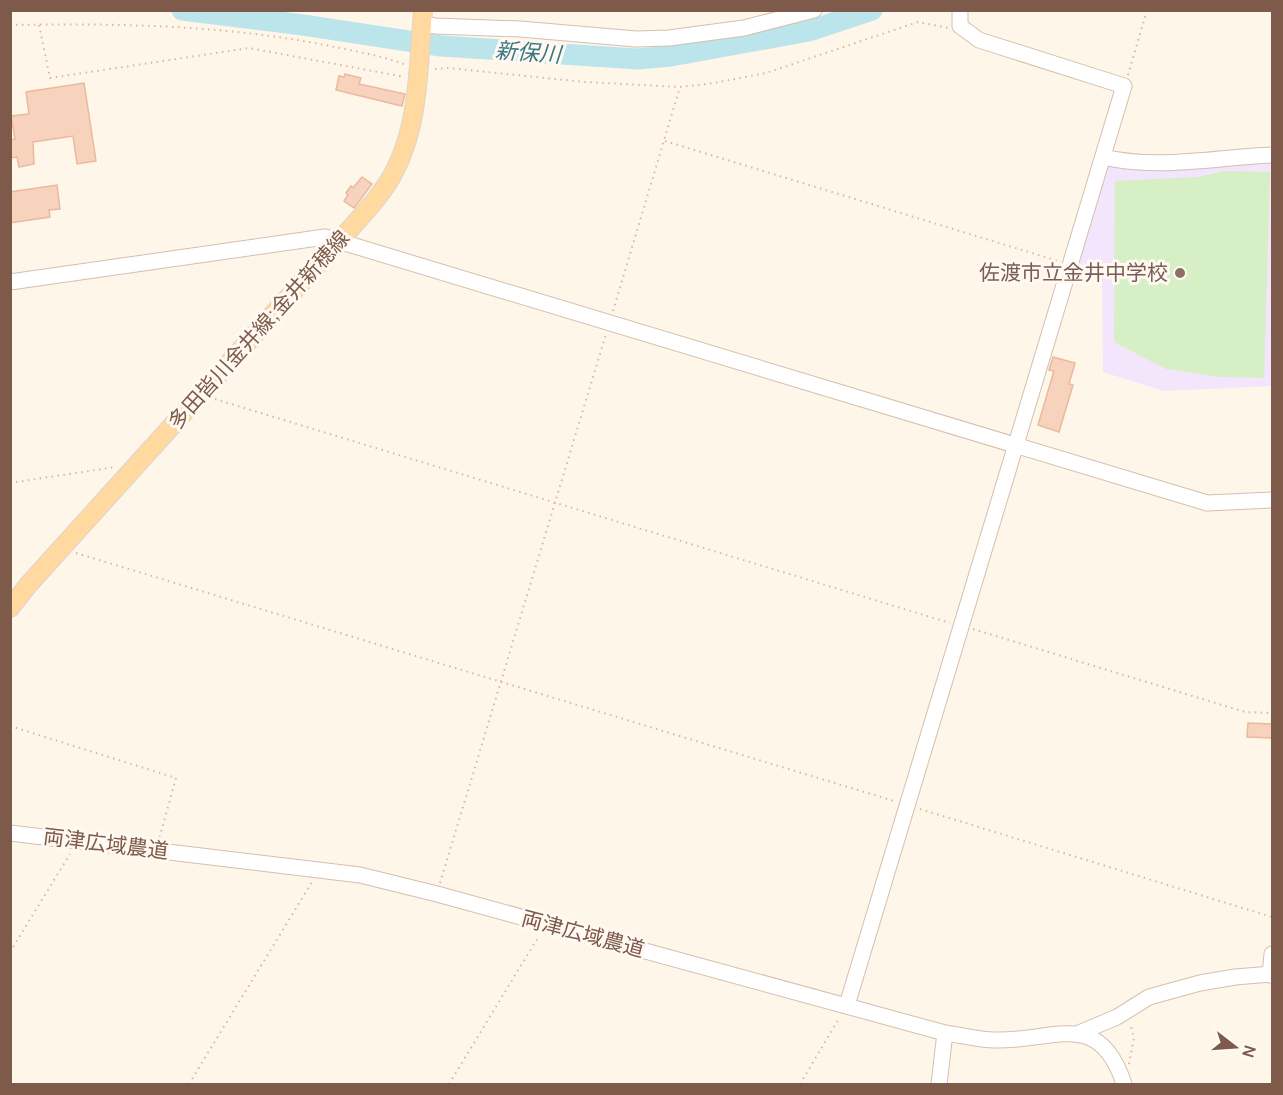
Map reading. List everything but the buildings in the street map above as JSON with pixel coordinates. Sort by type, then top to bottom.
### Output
[{"type":"main road","name":"多田皆川金井線;金井新穂線","points":[[10,608],[132,469],[340,240],[387,184],[397,165],[412,124],[416,102],[422,17]]},
{"type":"street","points":[[422,17],[435,26],[520,29],[636,39],[669,38],[753,26],[814,10]]},
{"type":"street","points":[[847,1005],[1124,86],[979,40],[960,26],[960,10]]},
{"type":"street","points":[[1103,157],[1136,161],[1192,162],[1225,157],[1272,155]]},
{"type":"street","points":[[10,282],[325,237],[1207,503],[1272,500]]},
{"type":"street","name":"両津広域農道","points":[[10,833],[360,875],[945,1033],[995,1040],[1079,1033]]},
{"type":"street","points":[[1079,1033],[1126,1012],[1149,998],[1200,983],[1271,974],[1272,954]]},
{"type":"street","points":[[939,1084],[945,1033]]},
{"type":"street","points":[[1079,1033],[1100,1043],[1110,1053],[1126,1079]]},
{"type":"path","points":[[1124,86],[1147,10]]},
{"type":"path","points":[[39,25],[50,78],[249,48],[417,75],[448,68],[585,82],[680,87],[714,84],[766,73],[918,22],[946,28],[960,26]]},
{"type":"path","points":[[10,26],[137,27],[241,32],[312,42],[379,56],[417,75]]},
{"type":"path","points":[[437,894],[680,87]]},
{"type":"path","points":[[664,141],[1070,264]]},
{"type":"path","points":[[201,395],[1245,712],[1272,713]]},
{"type":"path","points":[[10,483],[120,466],[132,469]]},
{"type":"path","points":[[62,549],[907,804],[1272,917]]},
{"type":"path","points":[[10,726],[176,778],[156,849]]},
{"type":"path","points":[[10,952],[78,841]]},
{"type":"path","points":[[189,1084],[320,871]]},
{"type":"path","points":[[449,1084],[546,924]]},
{"type":"path","points":[[800,1084],[847,1005]]},
{"type":"path","points":[[1126,1012],[1134,1038],[1126,1079]]},
{"type":"shaded area","name":"佐渡市立金井中学校","points":[[1272,157],[1272,386],[1164,391],[1103,372],[1102,277],[1072,270],[1102,167]]},
{"type":"green space","name":"佐渡市立金井中学校","points":[[1226,171],[1270,172],[1264,378],[1221,377],[1166,369],[1114,342],[1115,181],[1197,177]]},
{"type":"waterway","name":"新保川","points":[[182,10],[303,25],[441,46],[638,59],[671,56],[809,31],[872,10]]},
{"type":"place","name":"佐渡市立金井中学校","points":[[1180,273]]}]
